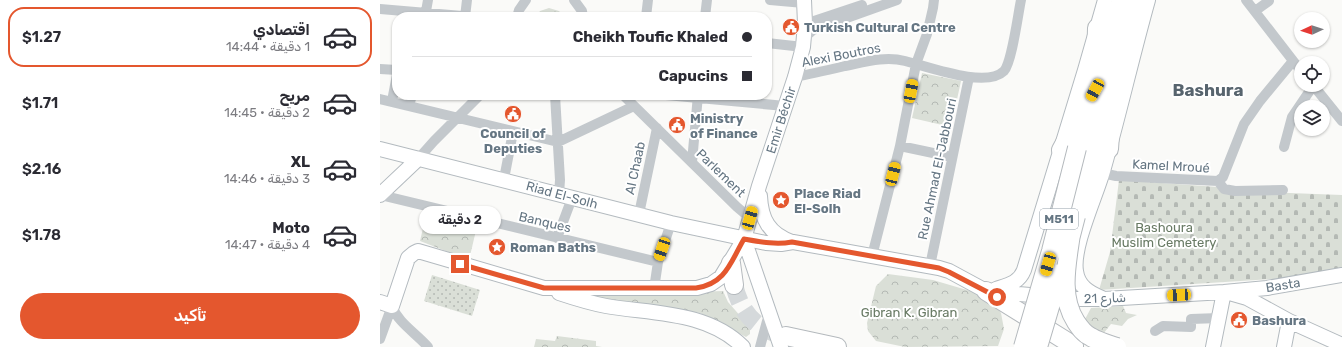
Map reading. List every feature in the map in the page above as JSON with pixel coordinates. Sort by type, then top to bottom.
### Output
[{"type":"highway","name":"M511","points":[[1023,347],[1051,251],[1069,149],[1095,90],[1121,0]]},
{"type":"highway","name":"M511","points":[[1038,347],[1071,234],[1102,149],[1114,84],[1138,0]]},
{"type":"highway","points":[[1095,90],[1097,28]]},
{"type":"highway","points":[[1114,84],[1140,29]]},
{"type":"highway","points":[[1071,234],[1066,275],[1066,297],[1070,310],[1079,327],[1086,334],[1090,337],[1117,347]]},
{"type":"highway","points":[[730,263],[734,285]]},
{"type":"highway","points":[[1012,347],[1040,290]]},
{"type":"highway","points":[[986,291],[1077,346]]},
{"type":"highway","points":[[781,343],[837,347]]},
{"type":"highway","points":[[1012,347],[1026,343],[1064,344],[1077,346]]},
{"type":"street","points":[[426,12],[428,0]]},
{"type":"street","points":[[467,0],[468,12]]},
{"type":"street","points":[[518,12],[526,0]]},
{"type":"street","points":[[647,12],[648,0]]},
{"type":"street","points":[[706,12],[707,0]]},
{"type":"street","points":[[770,0],[804,1]]},
{"type":"street","points":[[805,24],[879,0]]},
{"type":"street","points":[[772,43],[804,42],[814,30],[897,0]]},
{"type":"street","points":[[1104,299],[1091,294],[1084,288],[1078,279],[1076,272],[1076,261],[1079,242],[1102,173],[1102,149],[1148,0]]},
{"type":"street","points":[[1218,181],[1223,177],[1239,134],[1251,113],[1293,61],[1246,0]]},
{"type":"street","name":"Emir Béchir","points":[[544,288],[696,288],[711,284],[722,277],[744,239],[759,186],[795,77],[804,42],[804,1]]},
{"type":"street","points":[[1255,11],[1269,1]]},
{"type":"street","points":[[579,2],[582,12]]},
{"type":"street","name":"Alexi Boutros","points":[[795,77],[878,59],[895,59],[969,77],[990,78],[997,76],[1004,70],[1009,60],[1020,2]]},
{"type":"street","points":[[872,256],[900,146],[916,64],[926,34],[932,3]]},
{"type":"street","points":[[759,186],[760,207],[765,220],[778,236],[782,238],[792,242],[930,266],[949,272],[986,291],[1006,286],[1017,280],[1023,274],[1069,149],[1102,4]]},
{"type":"street","points":[[380,9],[403,12]]},
{"type":"street","points":[[380,69],[392,70]]},
{"type":"street","name":"Rue Ahmad El-Jabbouri","points":[[930,266],[969,77]]},
{"type":"street","points":[[1284,147],[1292,116],[1308,92]]},
{"type":"street","points":[[1319,92],[1341,117]]},
{"type":"street","points":[[380,99],[558,142],[634,106]]},
{"type":"street","points":[[409,106],[411,100]]},
{"type":"street","points":[[380,195],[418,159],[475,100]]},
{"type":"street","points":[[555,100],[560,180],[566,196],[557,238]]},
{"type":"street","name":"Parlement","points":[[628,100],[750,218]]},
{"type":"street","points":[[692,162],[698,100]]},
{"type":"street","points":[[733,100],[785,106]]},
{"type":"street","name":"Al Chaab","points":[[639,214],[656,128]]},
{"type":"street","points":[[504,179],[514,132]]},
{"type":"street","points":[[900,146],[952,157]]},
{"type":"street","name":"Riad El-Solh","points":[[380,149],[504,179],[671,223],[766,243],[782,244],[792,242]]},
{"type":"street","name":"Kamel Mroué","points":[[1102,173],[1116,176],[1218,181],[1224,189],[1229,190],[1283,190]]},
{"type":"street","name":"Banques","points":[[380,195],[658,262]]},
{"type":"street","points":[[654,289],[658,262],[671,223]]},
{"type":"street","points":[[744,239],[769,320],[781,343]]},
{"type":"street","points":[[380,339],[386,304],[410,255],[418,252],[600,304],[665,313],[706,323],[724,331],[743,347]]},
{"type":"street","points":[[1029,255],[1031,276],[1035,282],[1044,288],[1052,289],[1059,287],[1069,281],[1076,272]]},
{"type":"street","name":"Basta","points":[[1224,292],[1280,286],[1342,275]]},
{"type":"street","name":"شارع 21","points":[[986,291],[1076,299],[1104,299],[1224,292]]},
{"type":"street","points":[[1213,347],[1224,292],[1247,298],[1338,345]]},
{"type":"street","points":[[386,304],[399,320],[428,347]]},
{"type":"street","points":[[1155,331],[1163,326],[1191,327],[1191,319],[1219,318]]},
{"type":"street","points":[[760,347],[769,320]]},
{"type":"street","points":[[1284,347],[1289,321]]},
{"type":"green space","points":[[549,8],[560,12],[539,12]]},
{"type":"green space","points":[[922,73],[961,81],[951,127],[912,118]]},
{"type":"green space","name":"Bashoura Muslim Cemetery","points":[[1119,180],[1218,187],[1261,192],[1342,195],[1342,268],[1289,278],[1099,290],[1110,252]]},
{"type":"green space","points":[[427,211],[478,222],[469,260],[420,241]]},
{"type":"green space","name":"Gibran K. Gibran","points":[[888,274],[933,280],[977,293],[992,300],[1001,313],[1004,329],[998,346],[905,347],[876,341],[868,331],[867,323],[876,286]]},
{"type":"green space","points":[[432,275],[480,290],[472,316],[424,301]]},
{"type":"green space","points":[[723,291],[728,302],[750,327],[750,334],[746,337],[700,313],[582,296]]},
{"type":"green space","points":[[1123,306],[1126,313],[1137,315],[1128,319],[1122,326],[1111,324],[1103,334],[1084,321],[1091,308]]},
{"type":"green space","points":[[557,336],[596,341],[596,346],[602,347],[534,347],[536,339],[555,341]]},
{"type":"tunnel","points":[[734,285],[745,312],[757,324],[765,329],[783,335]]},
{"type":"place","name":"Turkish Cultural Centre","points":[[791,27]]},
{"type":"place","name":"Council of Deputies","points":[[513,114]]},
{"type":"place","name":"Ministry of Finance","points":[[677,125]]},
{"type":"place","name":"Place Riad El-Solh","points":[[781,200]]},
{"type":"place","name":"Roman Baths","points":[[497,247]]},
{"type":"place","name":"Bashura","points":[[1239,320]]},
{"type":"district","name":"Bashura","points":[[1208,90]]},
{"type":"route","points":[[460,264],[544,288],[696,288],[704,287],[722,277],[744,239],[782,244],[792,242],[939,268],[997,297]]}]
